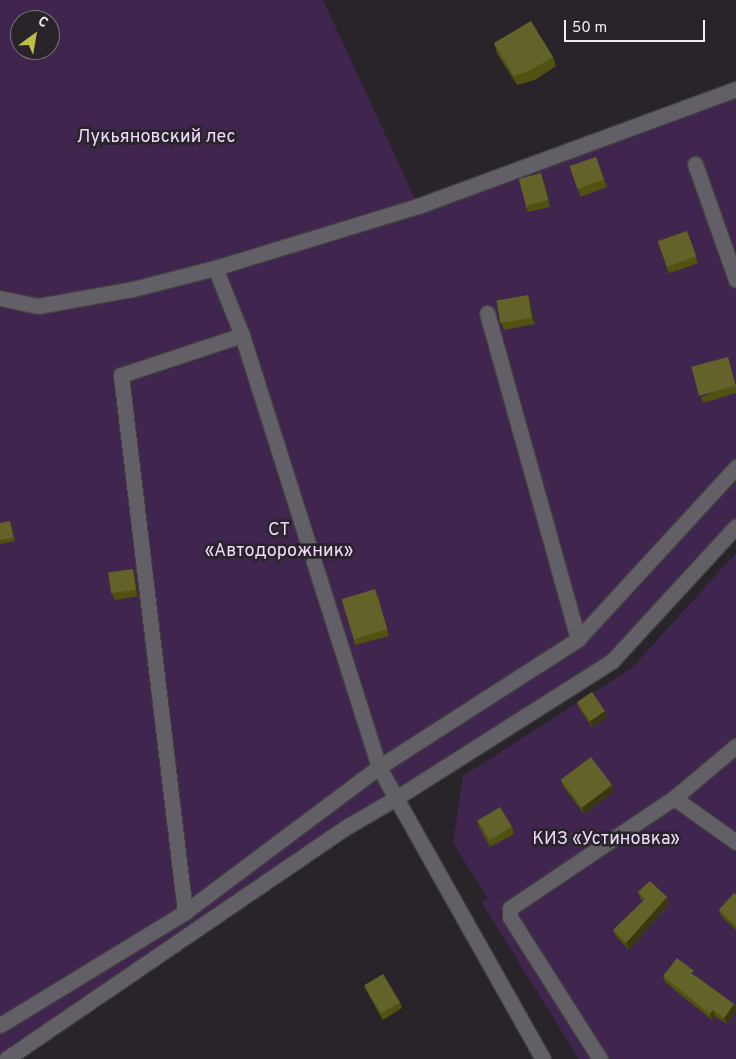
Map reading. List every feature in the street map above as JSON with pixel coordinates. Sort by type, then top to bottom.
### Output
[{"type":"street","points":[[0,298],[38,306],[133,289],[215,268],[418,206],[736,90]]},
{"type":"street","points":[[695,164],[736,280]]},
{"type":"street","points":[[215,268],[242,335],[380,767],[542,1059]]},
{"type":"street","points":[[487,313],[578,639]]},
{"type":"street","points":[[186,912],[121,375],[242,335]]},
{"type":"street","points":[[0,1026],[186,912],[380,767],[578,639],[736,467]]},
{"type":"street","points":[[6,1059],[348,826],[396,798],[612,661],[736,526]]},
{"type":"street","points":[[600,1059],[510,917],[510,908],[674,798],[736,746]]},
{"type":"street","points":[[674,798],[736,842]]},
{"type":"green space","name":"Лукьяновский лес","points":[[0,0],[323,0],[417,203],[183,272],[38,303],[0,295]]},
{"type":"green space","name":"СТ «Автодорожник»","points":[[736,90],[736,526],[612,661],[0,1059],[0,302],[38,310],[217,271]]},
{"type":"green space","name":"КИЗ «Устиновка»","points":[[736,553],[736,1059],[579,1059],[482,903],[488,898],[453,843],[463,776],[632,668]]},
{"type":"building","points":[[531,21],[553,57],[531,70],[514,76],[494,43]]},
{"type":"building","points":[[596,157],[604,180],[577,189],[570,166]]},
{"type":"building","points":[[541,173],[548,200],[526,206],[519,179]]},
{"type":"building","points":[[687,231],[696,256],[667,267],[658,242]]},
{"type":"building","points":[[528,295],[532,318],[500,323],[496,301]]},
{"type":"building","points":[[728,357],[736,386],[699,396],[691,367]]},
{"type":"building","points":[[10,521],[13,538],[0,540],[0,523]]},
{"type":"building","points":[[133,569],[136,590],[111,593],[108,572]]},
{"type":"building","points":[[375,589],[387,629],[354,639],[342,599]]},
{"type":"building","points":[[592,692],[605,711],[590,721],[577,702]]},
{"type":"building","points":[[591,757],[612,785],[582,808],[561,780]]},
{"type":"building","points":[[500,807],[512,827],[490,840],[478,820]]},
{"type":"building","points":[[650,881],[667,897],[626,943],[613,930],[645,899],[638,892]]},
{"type":"building","points":[[734,893],[736,894],[736,926],[719,910]]},
{"type":"building","points":[[677,958],[694,971],[691,973],[734,1004],[724,1018],[713,1010],[710,1014],[663,976]]},
{"type":"building","points":[[383,974],[400,1002],[381,1014],[364,985]]}]
